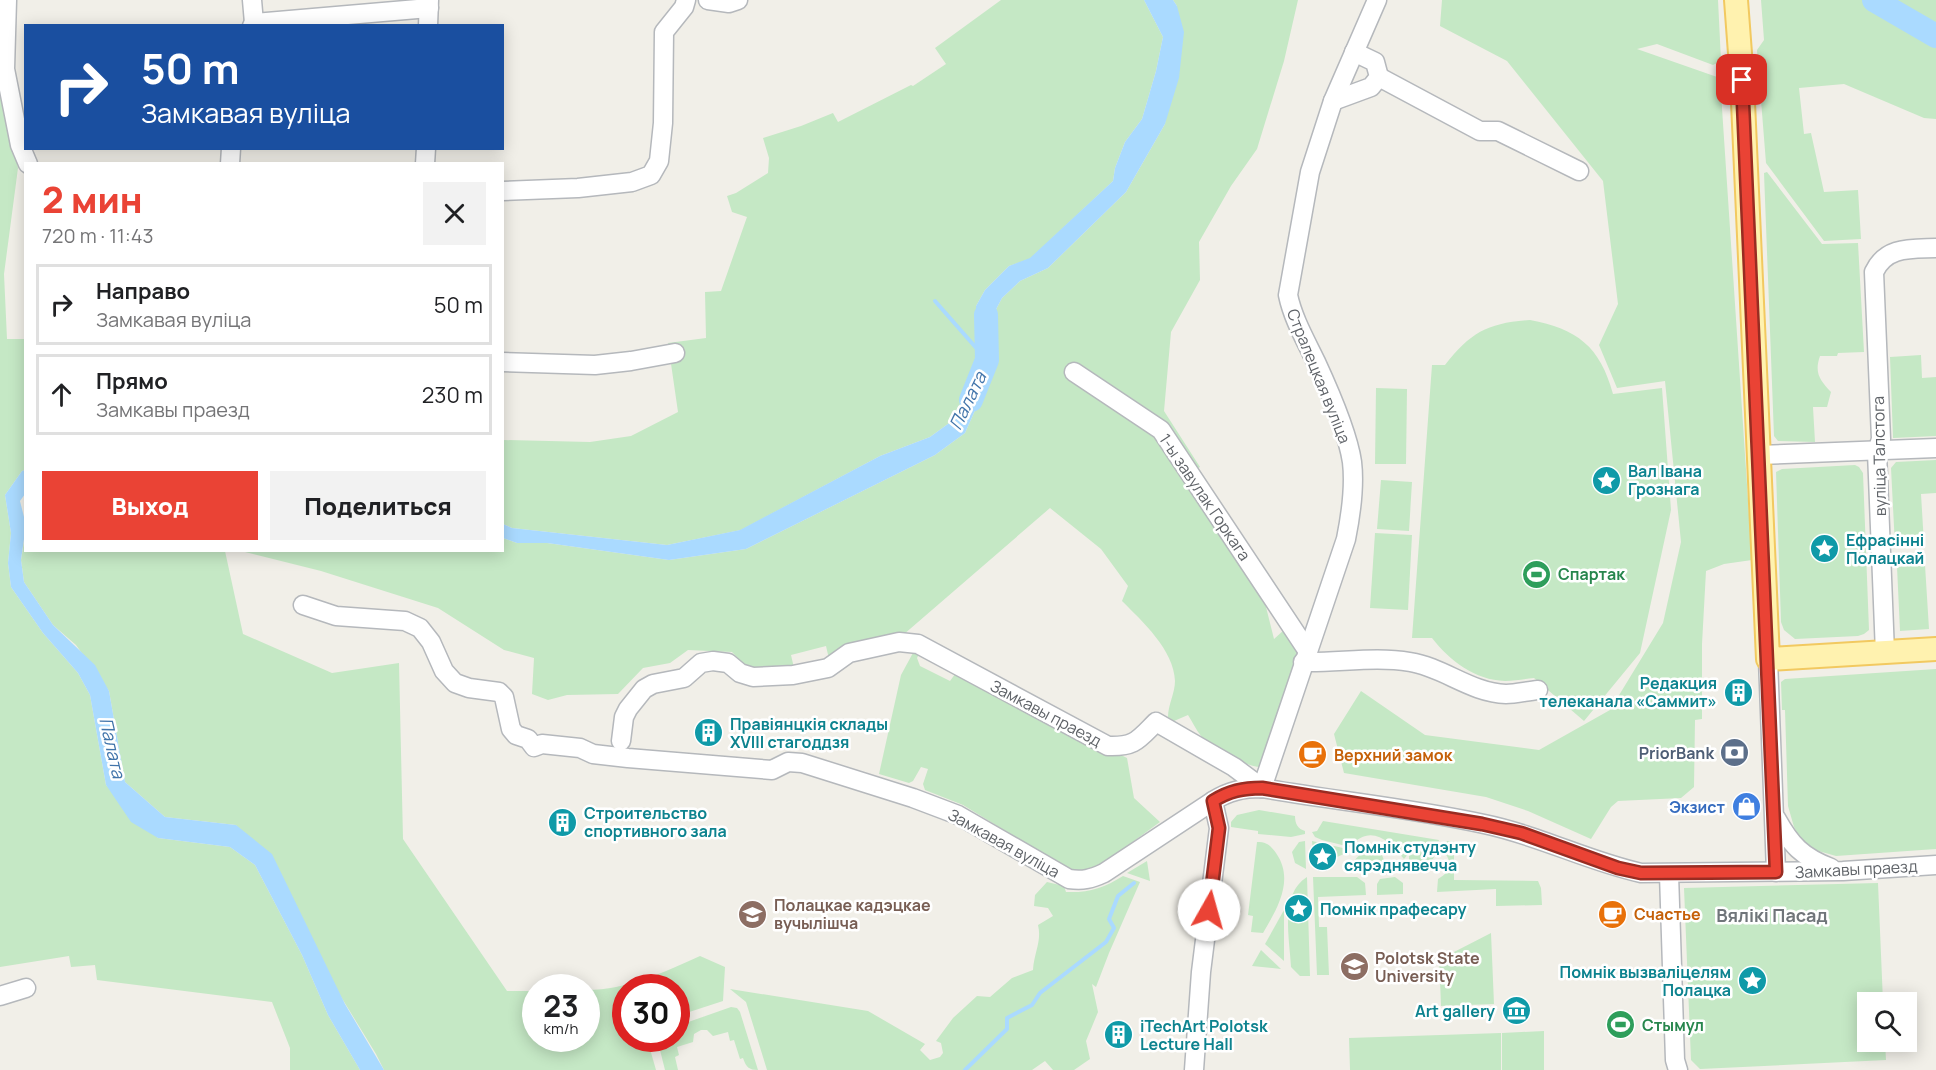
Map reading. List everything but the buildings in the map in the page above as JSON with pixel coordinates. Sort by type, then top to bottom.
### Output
[{"type":"main road","points":[[1736,0],[1743,91],[1768,659],[1936,649]]},
{"type":"street","points":[[6,0],[5,69],[20,145],[27,162]]},
{"type":"street","points":[[252,0],[253,24],[429,11]]},
{"type":"street","points":[[504,191],[578,188],[632,182],[651,175],[659,161],[663,123],[664,32],[684,7],[686,0]]},
{"type":"street","points":[[708,0],[729,3],[738,0]]},
{"type":"street","name":"Стралецкая вуліца","points":[[1262,788],[1346,539],[1350,520],[1352,460],[1318,367],[1291,309],[1288,295],[1310,172],[1333,101],[1377,0]]},
{"type":"street","points":[[1354,52],[1375,63],[1379,77],[1480,131],[1498,131],[1580,171]]},
{"type":"street","points":[[1333,101],[1371,87],[1379,77]]},
{"type":"street","name":"вуліца Талстога","points":[[1885,653],[1877,452],[1881,439],[1874,272],[1879,260],[1892,253],[1936,248]]},
{"type":"street","points":[[504,362],[594,365],[675,353]]},
{"type":"street","name":"1-ы завулак Горкага","points":[[1074,372],[1161,430],[1305,656]]},
{"type":"street","points":[[1759,455],[1936,448]]},
{"type":"street","name":"Замкавая вуліца","points":[[303,605],[336,616],[405,621],[420,628],[431,642],[444,671],[455,683],[469,688],[499,692],[504,697],[511,729],[516,735],[528,739],[534,747],[542,744],[580,748],[593,754],[771,770],[788,762],[802,763],[913,798],[958,815],[1069,879],[1081,881],[1093,879],[1213,801],[1227,793],[1244,788],[1262,788],[1482,824],[1521,833],[1618,868],[1641,873],[1669,874]]},
{"type":"street","name":"Замкавы праезд","points":[[621,741],[624,717],[644,689],[653,684],[684,678],[701,663],[713,661],[728,663],[740,673],[753,677],[793,675],[828,668],[849,653],[899,642],[918,644],[1108,746],[1124,747],[1135,743],[1156,722],[1234,767],[1262,788]]},
{"type":"street","points":[[1305,656],[1409,662],[1430,667],[1479,688],[1505,694],[1538,690]]},
{"type":"street","points":[[1768,659],[1776,872]]},
{"type":"street","points":[[1194,1070],[1201,972],[1219,828],[1213,801]]},
{"type":"street","points":[[1774,814],[1785,835],[1797,849],[1814,861],[1839,871]]},
{"type":"street","name":"Замкавы праезд","points":[[1669,874],[1839,871],[1936,865]]},
{"type":"street","points":[[1669,874],[1675,1060],[1678,1070]]},
{"type":"street","points":[[0,996],[26,988]]},
{"type":"green space","points":[[1001,0],[1144,0],[1163,37],[1142,119],[1125,142],[1115,168],[1113,181],[1030,259],[1009,266],[985,290],[976,306],[976,370],[952,421],[930,437],[880,456],[741,530],[667,545],[512,528],[504,524],[504,440],[590,442],[631,436],[678,412],[668,343],[706,338],[705,292],[721,291],[747,217],[732,212],[727,196],[768,173],[769,158],[763,138],[833,113],[838,122],[913,86],[946,64],[935,48]]},
{"type":"green space","points":[[1173,0],[1298,0],[1284,61],[1257,149],[1231,186],[1199,242],[1200,280],[1171,332],[1164,411],[1200,467],[1185,476],[1262,591],[1274,639],[1284,630],[1299,652],[1261,767],[1238,760],[1212,746],[1201,736],[1188,715],[1174,721],[1168,717],[1175,681],[1173,669],[1163,647],[1122,601],[1128,586],[1101,549],[1050,508],[903,635],[829,659],[826,646],[791,655],[794,668],[766,670],[745,666],[732,652],[688,650],[670,663],[643,668],[618,694],[567,695],[548,700],[532,694],[534,658],[504,650],[438,608],[321,571],[245,552],[504,552],[504,538],[517,543],[547,543],[669,560],[746,549],[935,455],[965,433],[977,406],[991,319],[1002,298],[1020,281],[1048,268],[1126,192],[1165,124],[1177,6]]},
{"type":"green space","points":[[1442,0],[1718,0],[1721,61],[1713,65],[1657,44],[1637,49],[1720,78],[1752,560],[1724,564],[1706,571],[1702,644],[1702,719],[1695,720],[1694,787],[1681,798],[1618,801],[1611,807],[1591,839],[1528,811],[1486,797],[1344,773],[1334,734],[1361,691],[1425,735],[1539,750],[1610,710],[1663,623],[1681,542],[1665,381],[1617,388],[1599,345],[1618,304],[1603,181],[1507,61],[1440,26]]},
{"type":"green space","points":[[1761,0],[1936,0],[1936,119],[1924,118],[1844,84],[1799,88],[1804,134],[1811,133],[1824,192],[1858,190],[1861,239],[1824,241],[1766,163],[1757,50],[1764,40]]},
{"type":"green space","points":[[0,84],[18,168],[4,274],[7,339],[24,339],[24,470],[5,495],[11,533],[8,563],[11,587],[43,633],[78,673],[90,695],[106,785],[158,838],[230,847],[255,865],[302,955],[328,1015],[360,1070],[290,1070],[290,1048],[272,1002],[97,980],[95,965],[71,967],[69,956],[0,967]]},
{"type":"green space","points":[[1767,172],[1822,244],[1858,243],[1864,352],[1820,356],[1819,376],[1831,392],[1827,407],[1813,407],[1815,442],[1778,441],[1774,436],[1764,173]]},
{"type":"green space","name":"Спартак","points":[[1530,320],[1561,329],[1584,342],[1601,363],[1613,394],[1662,388],[1671,510],[1640,653],[1584,721],[1534,678],[1505,681],[1483,677],[1464,668],[1432,638],[1412,638],[1432,365],[1445,365],[1463,344],[1482,331],[1515,321]]},
{"type":"green space","points":[[1921,355],[1922,378],[1936,377],[1936,436],[1893,438],[1890,357]]},
{"type":"green space","points":[[1376,388],[1407,389],[1406,464],[1375,464]]},
{"type":"green space","points":[[1936,460],[1936,493],[1921,494],[1924,544],[1895,546],[1891,468],[1896,462]]},
{"type":"green space","points":[[1855,465],[1863,473],[1869,630],[1858,636],[1795,639],[1784,630],[1781,622],[1776,472],[1782,469]]},
{"type":"green space","points":[[1381,480],[1412,482],[1409,531],[1377,529]]},
{"type":"green space","points":[[1375,533],[1412,535],[1408,610],[1370,608]]},
{"type":"green space","points":[[24,542],[24,552],[225,552],[243,634],[332,673],[399,663],[403,839],[507,991],[522,991],[522,1052],[600,1052],[600,989],[612,988],[612,1052],[651,1052],[656,1070],[384,1070],[236,825],[165,817],[125,782],[109,691],[76,645],[53,625],[24,582],[21,560]]},
{"type":"green space","points":[[1925,565],[1929,629],[1900,631],[1897,567]]},
{"type":"green space","points":[[914,651],[919,654],[917,658],[920,666],[950,681],[958,670],[1127,758],[1134,798],[1160,822],[1101,865],[1090,871],[1071,871],[963,805],[925,790],[923,784],[928,769],[921,767],[913,781],[909,783],[879,774],[901,675]]},
{"type":"green space","points":[[1936,669],[1936,849],[1836,856],[1808,848],[1794,827],[1788,806],[1785,710],[1782,710],[1781,682],[1785,679]]},
{"type":"green space","points":[[1259,810],[1295,816],[1297,826],[1305,831],[1305,834],[1291,837],[1258,834],[1258,831],[1231,827],[1231,822],[1237,815]]},
{"type":"green space","points":[[1323,821],[1439,840],[1437,847],[1419,849],[1404,859],[1386,841],[1372,835],[1357,840],[1350,847],[1315,837],[1312,832],[1317,831]]},
{"type":"green space","points":[[1305,841],[1306,869],[1295,863],[1292,852],[1299,842]]},
{"type":"green space","points":[[1312,841],[1343,848],[1346,853],[1337,857],[1334,866],[1313,868],[1313,863],[1327,857],[1325,854],[1313,851]]},
{"type":"green space","points":[[1447,841],[1454,842],[1454,880],[1538,881],[1541,888],[1542,905],[1496,906],[1496,889],[1437,892],[1438,879],[1449,868],[1449,861],[1445,853]]},
{"type":"green space","points":[[1257,842],[1266,843],[1272,848],[1281,863],[1284,874],[1282,894],[1263,933],[1251,932],[1253,916],[1248,915]]},
{"type":"green space","points":[[1427,849],[1433,852],[1434,857],[1429,866],[1422,868],[1409,863],[1409,856]]},
{"type":"green space","points":[[1370,851],[1382,855],[1387,868],[1352,868],[1358,856]]},
{"type":"green space","points":[[1147,861],[1150,881],[1127,873]]},
{"type":"green space","points":[[1123,876],[1140,882],[1096,987],[1092,984],[1098,1012],[1086,1041],[1090,1059],[1074,1070],[1053,1070],[1045,1061],[1032,1070],[767,1070],[746,1002],[730,989],[868,1011],[925,1044],[920,1050],[930,1060],[940,1057],[943,1053],[941,1043],[936,1041],[953,1018],[977,996],[990,997],[1012,978],[1033,970],[1039,936],[1038,925],[1053,916],[1048,908],[1034,906],[1035,895],[1047,882],[1064,886],[1066,892],[1082,892],[1102,887]]},
{"type":"green space","points":[[1307,877],[1310,976],[1300,976],[1291,967],[1288,918],[1293,894],[1298,885]]},
{"type":"green space","points":[[1313,877],[1357,877],[1365,883],[1366,895],[1318,897],[1319,927],[1327,927],[1329,975],[1317,975]]},
{"type":"green space","points":[[1395,877],[1403,883],[1403,894],[1377,895],[1377,884],[1380,879]]},
{"type":"green space","points":[[1878,883],[1883,992],[1857,992],[1857,1052],[1886,1052],[1886,1060],[1700,1069],[1691,1060],[1684,888]]},
{"type":"green space","points":[[1284,910],[1284,961],[1265,944]]},
{"type":"green space","points":[[1491,933],[1494,1004],[1441,1006],[1439,954],[1443,959],[1450,959],[1454,952]]},
{"type":"green space","points":[[1261,950],[1281,969],[1252,966]]},
{"type":"green space","points":[[700,956],[725,967],[723,1001],[690,1012],[690,974],[659,974]]},
{"type":"green space","points":[[731,1007],[737,1008],[758,1070],[750,1069],[743,1058],[740,1059],[734,1040],[730,1041],[728,1032],[713,1036],[707,1030],[701,1030],[694,1034],[693,1042],[690,1043],[690,1021]]},
{"type":"green space","points":[[1544,1031],[1544,1070],[1502,1070],[1502,1033]]},
{"type":"green space","points":[[1501,1033],[1501,1070],[1350,1070],[1349,1038]]},
{"type":"green space","points":[[660,1052],[678,1052],[679,1055],[675,1057],[678,1070],[665,1070]]},
{"type":"water","points":[[1144,0],[1173,0],[1177,6],[1184,32],[1179,78],[1165,124],[1126,192],[1048,268],[1020,281],[1002,298],[991,319],[977,406],[965,433],[935,455],[746,549],[669,560],[547,543],[517,543],[504,538],[504,524],[512,528],[667,545],[740,530],[880,456],[930,437],[952,421],[976,370],[976,306],[985,290],[1009,266],[1030,258],[1113,181],[1115,168],[1125,142],[1142,119],[1163,37]]},
{"type":"water","points":[[24,470],[24,495],[20,501],[24,517],[24,539],[21,560],[24,582],[53,625],[95,665],[109,691],[125,782],[165,817],[236,825],[272,854],[345,1004],[384,1070],[360,1070],[328,1015],[302,955],[255,865],[230,847],[158,838],[131,822],[106,785],[90,695],[78,673],[43,633],[11,587],[8,563],[11,533],[5,495]]},
{"type":"waterway","name":"Палата","points":[[1874,0],[1936,36]]},
{"type":"waterway","points":[[935,301],[978,350]]},
{"type":"waterway","name":"Палата","points":[[971,400],[987,360],[986,315]]},
{"type":"waterway","points":[[965,1070],[1007,1029],[1007,1018],[1032,1005],[1040,993],[1106,942],[1114,928],[1109,919],[1118,896],[1134,883]]},
{"type":"place","name":"Вал Івана Грознага","points":[[1607,480]]},
{"type":"place","name":"Ефрасінні Полацкай","points":[[1825,549]]},
{"type":"place","name":"Спартак","points":[[1537,574]]},
{"type":"place","name":"Редакция телеканала «Саммит»","points":[[1738,692]]},
{"type":"place","name":"Правіянцкія склады XVIII стагоддзя","points":[[709,733]]},
{"type":"place","name":"PriorBank","points":[[1735,753]]},
{"type":"place","name":"Верхний замок","points":[[1313,755]]},
{"type":"place","name":"Экзист","points":[[1746,807]]},
{"type":"place","name":"Строительство спортивного зала","points":[[563,822]]},
{"type":"place","name":"Помнік студэнту сярэднявечча","points":[[1323,856]]},
{"type":"place","name":"Помнік прафесару","points":[[1299,909]]},
{"type":"place","name":"Полацкае кадэцкае вучылішча","points":[[753,914]]},
{"type":"place","name":"Счастье","points":[[1613,914]]},
{"type":"place","name":"Polotsk State University","points":[[1354,967]]},
{"type":"place","name":"Помнік вызваліцелям Полацка","points":[[1752,981]]},
{"type":"place","name":"Art gallery","points":[[1516,1011]]},
{"type":"place","name":"Стымул","points":[[1621,1025]]},
{"type":"place","name":"iTechArt Polotsk Lecture Hall","points":[[1119,1035]]},
{"type":"district","name":"Вялікі Пасад","points":[[1772,916]]},
{"type":"route","points":[[1209,910],[1219,828],[1213,801],[1227,793],[1244,788],[1262,788],[1482,824],[1521,833],[1618,868],[1641,873],[1776,872],[1742,80]]}]
